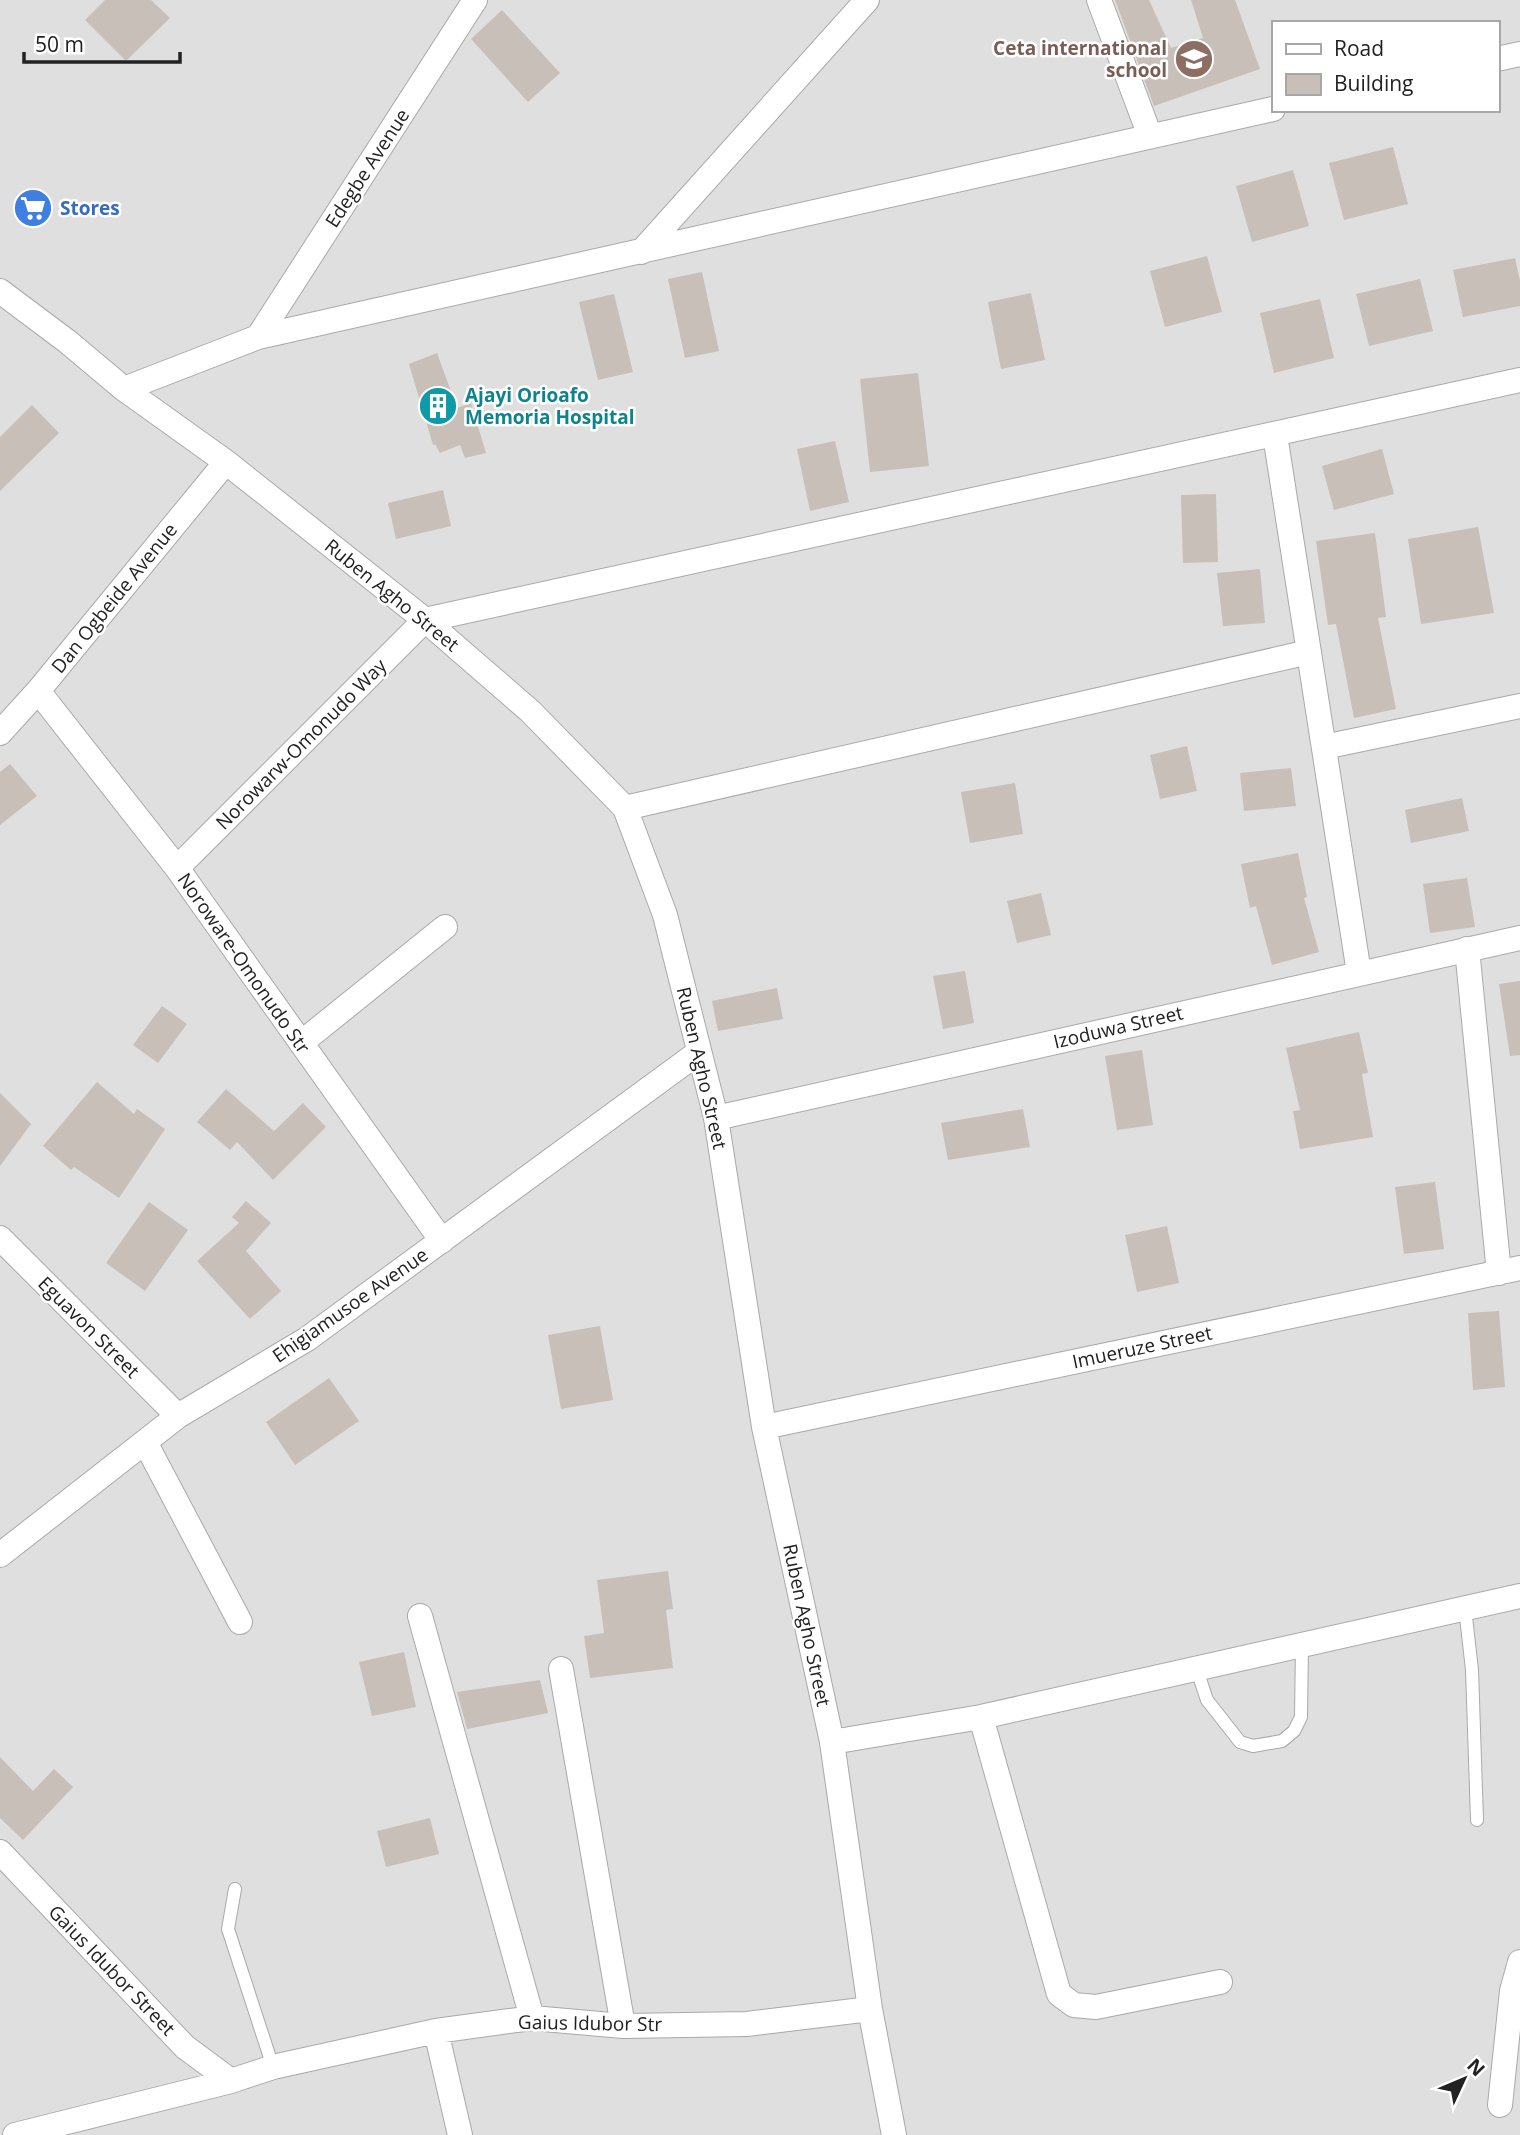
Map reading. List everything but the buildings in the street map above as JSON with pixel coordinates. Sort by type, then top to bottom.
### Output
[{"type":"street","name":"Edegbe Avenue","points":[[258,337],[475,0]]},
{"type":"street","points":[[641,252],[866,0]]},
{"type":"street","points":[[1099,0],[1150,136]]},
{"type":"street","points":[[1499,59],[1520,54]]},
{"type":"street","points":[[124,389],[258,337],[1272,109]]},
{"type":"street","name":"Ruben Agho Street","points":[[0,291],[68,342],[124,389],[226,462],[425,620],[530,711],[625,808],[665,915],[716,1118],[764,1427],[832,1742],[870,2009],[894,2135]]},
{"type":"street","points":[[425,620],[1520,380]]},
{"type":"street","points":[[1275,435],[1359,973]]},
{"type":"street","name":"Dan Ogbeide Avenue","points":[[0,733],[38,691],[226,462]]},
{"type":"street","name":"Norowarw-Omonudo Way","points":[[177,868],[425,620]]},
{"type":"street","points":[[625,808],[1309,652]]},
{"type":"street","name":"Noroware-Omonudo Str","points":[[38,691],[177,868],[442,1241]]},
{"type":"street","points":[[1324,747],[1520,706]]},
{"type":"street","points":[[301,1043],[445,927]]},
{"type":"street","name":"Izoduwa Street","points":[[716,1118],[1520,938]]},
{"type":"street","points":[[1467,949],[1509,1270]]},
{"type":"street","name":"Ehigiamusoe Avenue","points":[[0,1555],[178,1416],[307,1339],[699,1052]]},
{"type":"street","name":"Eguavon Street","points":[[0,1238],[178,1416]]},
{"type":"street","name":"Imueruze Street","points":[[764,1427],[1509,1270]]},
{"type":"street","points":[[145,1442],[240,1622]]},
{"type":"street","points":[[832,1742],[981,1717],[1520,1596]]},
{"type":"street","points":[[420,1616],[532,2018]]},
{"type":"street","points":[[561,1670],[623,2026]]},
{"type":"street","points":[[981,1717],[1059,1994],[1074,2006],[1096,2007],[1220,1982]]},
{"type":"street","name":"Gaius Idubor Street","points":[[4,1865],[185,2047],[231,2081]]},
{"type":"street","points":[[1500,2105],[1512,1992],[1520,1962]]},
{"type":"street","name":"Gaius Idubor Str","points":[[15,2135],[231,2081],[272,2067],[436,2031],[532,2018],[623,2026],[747,2024],[870,2009]]},
{"type":"street","points":[[436,2031],[460,2135]]},
{"type":"lane","points":[[1465,1608],[1472,1670],[1477,1820]]},
{"type":"lane","points":[[1197,1670],[1207,1700],[1240,1742],[1253,1746],[1282,1741],[1294,1731],[1301,1717],[1302,1645]]},
{"type":"lane","points":[[235,1889],[228,1929],[272,2067]]},
{"type":"shaded area","points":[[0,0],[1520,0],[1520,2135],[0,2135]]},
{"type":"place","name":"Ceta international school","points":[[1194,59]]},
{"type":"place","name":"Stores","points":[[33,208]]},
{"type":"place","name":"Ajayi Orioafo Memoria Hospital","points":[[438,406]]}]
